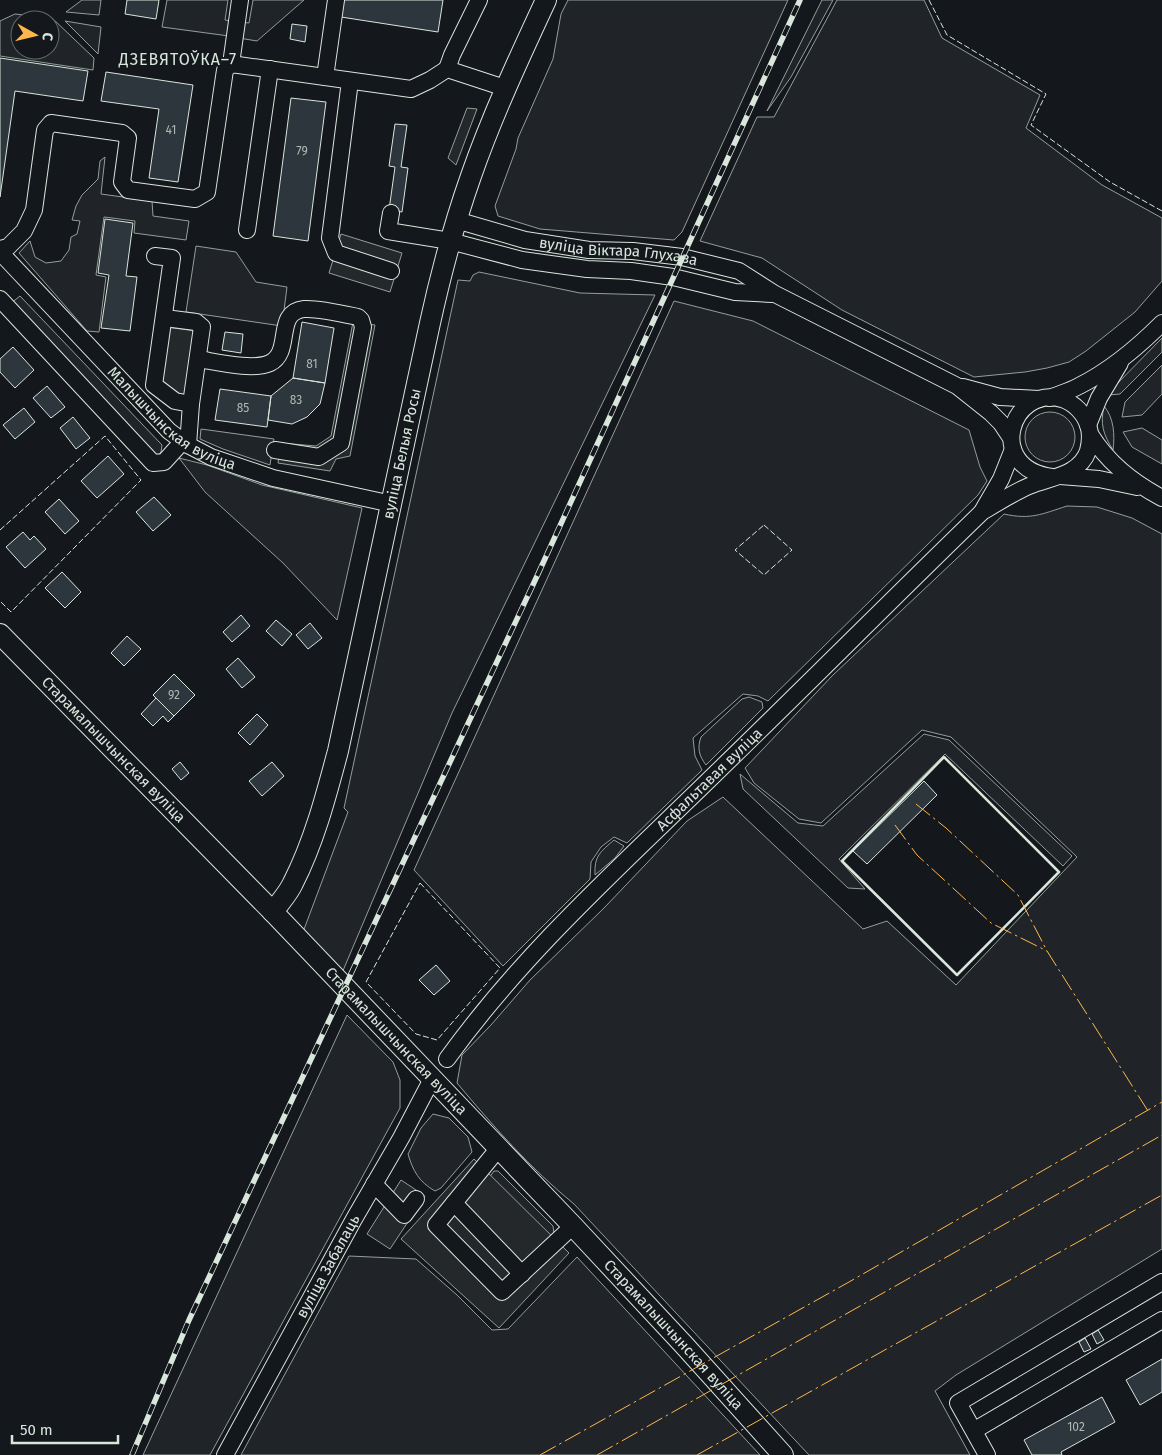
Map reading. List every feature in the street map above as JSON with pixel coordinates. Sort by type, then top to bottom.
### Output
[{"type":"main road","name":"вуліца Белыя Росы","points":[[273,912],[292,885],[305,857],[322,809],[338,751],[430,323],[456,220],[505,88],[546,0]]},
{"type":"main road","name":"Старамалышчынская вуліца","points":[[0,634],[273,912],[498,1149],[574,1226],[783,1455]]},
{"type":"street","points":[[0,251],[8,247],[24,231],[34,210],[45,130],[51,123],[122,133],[128,138],[122,182],[128,190],[195,199],[207,192],[225,70],[231,64],[240,0]]},
{"type":"street","points":[[325,77],[336,0]]},
{"type":"street","points":[[231,64],[411,89],[447,69],[479,0]]},
{"type":"street","points":[[247,230],[270,69]]},
{"type":"street","points":[[447,69],[505,88]]},
{"type":"street","points":[[350,81],[330,238],[336,253],[390,271]]},
{"type":"street","name":"вуліца Віктара Глухава","points":[[391,213],[388,231],[450,242],[522,260],[587,269],[640,272],[673,277],[735,292],[774,294]]},
{"type":"street","name":"вуліца Віктара Глухава","points":[[456,220],[525,240],[589,250],[633,251],[682,257],[739,271],[774,294],[957,386],[1001,423],[1012,444]]},
{"type":"street","name":"Малышчынская вуліца","points":[[0,251],[169,431],[185,443],[211,457],[273,478],[392,504]]},
{"type":"street","points":[[155,256],[172,258],[154,385],[175,401],[191,404]]},
{"type":"street","points":[[0,299],[153,463],[164,462],[185,443],[202,327],[196,322],[165,318]]},
{"type":"street","points":[[198,359],[257,367],[272,363],[282,352],[286,322],[289,316],[304,309],[358,317],[361,320],[364,327],[341,443],[319,457],[275,450]]},
{"type":"street","points":[[982,512],[1001,479],[1012,444],[1013,426],[1018,414],[1028,405],[1078,387],[1124,357],[1162,323]]},
{"type":"street","points":[[982,512],[1016,492],[1070,472],[1079,465],[1086,456],[1089,445],[1089,430],[1105,386],[1124,357]]},
{"type":"street","name":"вуліца Віктара Глухава","points":[[957,386],[1000,397],[1044,398]]},
{"type":"street","points":[[1044,398],[1062,399],[1073,405],[1082,414],[1089,430],[1109,460],[1124,474],[1162,498]]},
{"type":"street","points":[[1012,444],[1018,461],[1028,470],[1039,476],[1116,481],[1145,489]]},
{"type":"street","name":"Асфальтавая вуліца","points":[[447,1058],[523,964],[605,880],[982,512]]},
{"type":"street","name":"вуліца Забалаць","points":[[225,1455],[432,1079]]},
{"type":"street","points":[[498,1149],[436,1224],[502,1292],[574,1226]]},
{"type":"street","points":[[374,1184],[404,1216],[416,1199]]},
{"type":"street","points":[[454,1203],[522,1274]]},
{"type":"street","points":[[987,1455],[958,1403],[1162,1282]]},
{"type":"street","points":[[974,1430],[1162,1320]]},
{"type":"shaded area","points":[[82,0],[101,0],[99,15],[66,12]]},
{"type":"shaded area","points":[[167,0],[228,0],[225,20],[231,21],[229,36],[162,27]]},
{"type":"shaded area","points":[[253,0],[304,0],[257,41],[239,38],[241,22],[249,23]]},
{"type":"shaded area","points":[[568,0],[788,0],[682,232],[674,240],[540,229],[498,216],[495,206],[516,149],[518,138],[553,59],[561,14]]},
{"type":"shaded area","points":[[822,0],[833,0],[791,77],[767,111]]},
{"type":"shaded area","points":[[837,0],[924,0],[942,38],[1040,95],[1026,128],[1102,185],[1162,218],[1162,281],[1135,312],[1069,362],[1025,372],[974,377],[842,310],[762,258],[700,241],[757,117],[774,117]]},
{"type":"shaded area","points":[[10,16],[10,58],[0,56],[0,21]]},
{"type":"shaded area","points":[[65,21],[101,27],[98,54]]},
{"type":"shaded area","points":[[60,26],[94,58],[93,70],[27,60],[60,60]]},
{"type":"shaded area","points":[[467,108],[477,109],[456,165],[448,158]]},
{"type":"shaded area","points":[[105,157],[101,194],[152,201],[153,216],[189,221],[186,240],[134,233],[135,221],[104,217],[96,275],[106,277],[99,332],[87,331],[19,253],[30,241],[35,257],[46,263],[61,261],[69,250],[71,237],[77,234],[80,221],[72,220],[76,206],[82,195],[98,179],[100,161]]},
{"type":"shaded area","points":[[341,234],[402,253],[390,292],[329,273]]},
{"type":"shaded area","points":[[196,246],[236,252],[256,282],[287,287],[282,326],[186,312]]},
{"type":"shaded area","points":[[479,272],[580,293],[655,295],[452,713],[342,973],[303,932],[348,812],[344,808],[458,280],[470,281],[473,275]]},
{"type":"shaded area","points":[[20,296],[162,445],[161,452],[158,455],[151,456],[10,304]]},
{"type":"shaded area","points":[[674,301],[753,321],[969,430],[980,467],[987,481],[978,495],[768,701],[758,696],[743,694],[693,738],[695,756],[702,770],[627,843],[614,837],[601,847],[591,862],[590,879],[503,966],[414,870]]},
{"type":"shaded area","points":[[353,322],[375,325],[350,456],[336,459],[330,471],[278,463],[281,443],[316,446],[331,436]]},
{"type":"shaded area","points":[[158,326],[196,331],[186,405],[161,394],[149,392]]},
{"type":"shaded area","points":[[1162,338],[1162,352],[1120,394],[1109,395],[1109,392]]},
{"type":"shaded area","points":[[1162,365],[1162,394],[1142,415],[1122,417],[1125,402]]},
{"type":"shaded area","points":[[1104,406],[1110,416],[1113,427],[1113,450],[1103,429]]},
{"type":"shaded area","points":[[1045,412],[1055,412],[1068,419],[1075,432],[1075,442],[1068,455],[1055,462],[1045,462],[1036,458],[1029,451],[1025,442],[1025,432],[1029,423],[1036,416]]},
{"type":"shaded area","points":[[1142,428],[1162,440],[1162,464],[1132,447],[1123,432]]},
{"type":"shaded area","points":[[201,429],[274,439],[270,465],[200,439]]},
{"type":"shaded area","points":[[179,458],[207,465],[262,485],[362,508],[337,620],[283,563],[205,492]]},
{"type":"shaded area","points":[[1067,506],[1097,507],[1132,518],[1162,534],[1162,1249],[956,1375],[935,1391],[970,1455],[809,1455],[574,1204],[528,1162],[484,1115],[457,1083],[462,1055],[530,980],[604,908],[687,821],[723,797],[863,929],[887,921],[956,985],[1077,857],[951,737],[922,730],[821,823],[799,819],[754,783],[745,768],[833,675],[1004,514],[1029,516],[1043,514]]},
{"type":"shaded area","points":[[749,697],[762,702],[763,708],[706,765],[699,752],[701,737],[742,699]]},
{"type":"shaded area","points":[[924,734],[949,740],[1072,856],[1063,866],[945,754],[839,859],[865,889],[848,888],[743,789],[740,774],[798,823],[823,826]]},
{"type":"shaded area","points":[[614,840],[624,846],[615,858],[595,875],[599,855]]},
{"type":"shaded area","points":[[347,1015],[393,1062],[400,1080],[400,1108],[210,1455],[143,1455]]},
{"type":"shaded area","points":[[433,1114],[449,1118],[468,1137],[472,1152],[441,1188],[435,1191],[417,1176],[408,1154],[421,1128]]},
{"type":"shaded area","points":[[474,1159],[569,1253],[499,1328],[401,1239]]},
{"type":"shaded area","points":[[494,1171],[498,1171],[553,1226],[554,1234],[548,1243],[482,1188]]},
{"type":"shaded area","points":[[401,1180],[425,1196],[390,1249],[367,1234]]},
{"type":"shaded area","points":[[349,1256],[416,1259],[457,1295],[492,1330],[508,1329],[577,1257],[760,1455],[241,1455]]},
{"type":"building","points":[[127,0],[159,0],[156,19],[125,14]]},
{"type":"building","points":[[344,0],[443,0],[438,32],[341,17]]},
{"type":"building","points":[[292,24],[307,26],[305,42],[290,39]]},
{"type":"building","points":[[0,58],[88,71],[83,101],[15,91],[0,197]]},
{"type":"building","points":[[106,72],[193,85],[178,182],[149,178],[159,109],[101,101]]},
{"type":"building","points":[[291,98],[326,102],[308,241],[273,236]]},
{"type":"building","points":[[395,124],[407,125],[401,167],[408,168],[402,212],[389,210],[395,167],[389,166]]},
{"type":"building","points":[[105,219],[133,223],[126,276],[137,277],[130,331],[101,328],[109,275],[98,273]]},
{"type":"building","points":[[302,322],[334,328],[325,383],[293,378]]},
{"type":"building","points":[[225,332],[243,334],[241,353],[222,350]]},
{"type":"building","points":[[13,347],[34,370],[15,388],[0,372],[0,359]]},
{"type":"building","points":[[293,378],[325,383],[320,404],[307,417],[292,424],[268,420],[271,396]]},
{"type":"building","points":[[47,386],[65,407],[51,418],[33,398]]},
{"type":"building","points":[[220,389],[271,396],[267,427],[215,420]]},
{"type":"building","points":[[24,408],[35,422],[15,439],[3,425]]},
{"type":"building","points":[[73,417],[90,438],[76,449],[60,428]]},
{"type":"building","points":[[108,456],[124,474],[97,498],[81,481]]},
{"type":"building","points":[[154,497],[171,515],[153,531],[136,512]]},
{"type":"building","points":[[59,499],[79,521],[65,534],[45,512]]},
{"type":"building","points":[[23,532],[30,540],[34,536],[46,549],[25,568],[6,547]]},
{"type":"building","points":[[62,572],[81,592],[65,608],[45,588]]},
{"type":"building","points":[[241,615],[250,626],[232,642],[223,632]]},
{"type":"building","points":[[276,620],[292,634],[282,646],[266,631]]},
{"type":"building","points":[[310,623],[322,638],[308,649],[296,635]]},
{"type":"building","points":[[127,636],[141,649],[124,666],[111,653]]},
{"type":"building","points":[[238,658],[255,677],[242,688],[226,669]]},
{"type":"building","points":[[174,674],[195,695],[174,716],[153,695]]},
{"type":"building","points":[[156,698],[174,716],[168,722],[163,716],[153,726],[141,714]]},
{"type":"building","points":[[257,714],[268,725],[250,745],[238,733]]},
{"type":"building","points":[[180,762],[189,773],[181,780],[172,769]]},
{"type":"building","points":[[272,762],[284,776],[262,796],[249,781]]},
{"type":"building","points":[[924,781],[937,795],[867,864],[853,851]]},
{"type":"building","points":[[436,965],[450,981],[434,995],[419,980]]},
{"type":"building","points":[[1098,1330],[1104,1340],[1097,1344],[1092,1334]]},
{"type":"building","points":[[1085,1338],[1091,1349],[1084,1352],[1079,1342]]},
{"type":"building","points":[[1162,1359],[1162,1392],[1140,1405],[1126,1380]]},
{"type":"building","points":[[1102,1397],[1115,1422],[1061,1452],[1062,1455],[1032,1455],[1024,1440]]},
{"type":"railway","points":[[132,1455],[189,1320],[538,574],[800,0]]},
{"type":"fence","points":[[929,0],[947,35],[1046,94],[1031,125],[1110,182],[1162,211]]},
{"type":"fence","points":[[0,530],[105,436],[141,480],[11,612],[0,601]]},
{"type":"fence","points":[[764,525],[792,550],[764,575],[735,550],[764,525]]},
{"type":"fence","points":[[420,883],[500,968],[437,1040],[416,1034],[366,982],[420,883]]},
{"type":"wall","points":[[944,757],[1059,872],[957,975],[842,861],[944,757]]},
{"type":"power","points":[[916,804],[946,828],[1018,895],[1047,951],[1148,1111]]},
{"type":"power","points":[[895,825],[917,855],[991,923],[1047,951]]},
{"type":"power","points":[[540,1455],[849,1282],[1162,1102]]},
{"type":"power","points":[[597,1455],[1162,1135]]},
{"type":"power","points":[[697,1455],[1162,1195]]},
{"type":"district","name":"ДЗЕВЯТОЎКА–7","points":[[178,59]]}]
